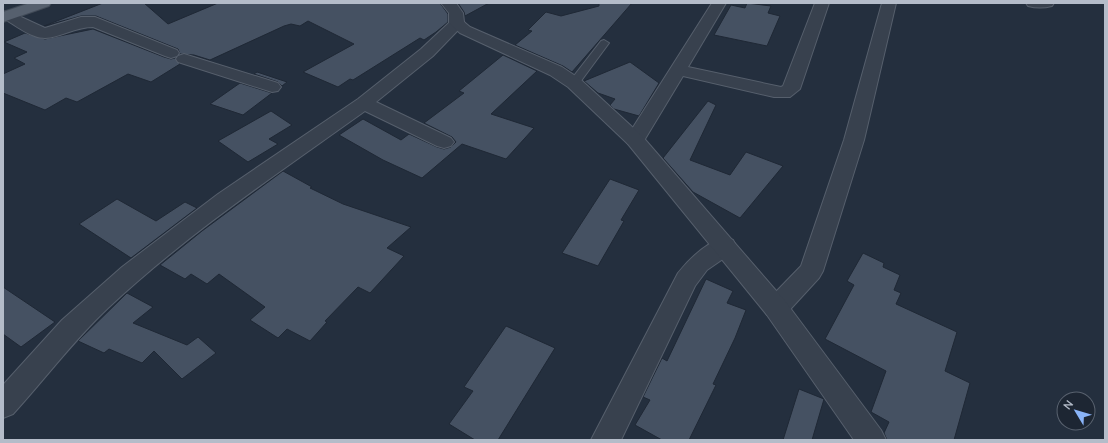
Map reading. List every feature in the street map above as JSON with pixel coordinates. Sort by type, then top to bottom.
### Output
[{"type":"main road","points":[[10,11],[44,3]]},
{"type":"street","points":[[448,3],[456,13],[457,23],[465,30],[556,71],[574,83],[635,140],[776,308],[870,440]]},
{"type":"street","points":[[635,140],[719,3]]},
{"type":"street","points":[[678,70],[784,93],[791,89],[822,3]]},
{"type":"street","points":[[776,308],[811,271],[854,140],[889,3]]},
{"type":"street","points":[[1033,3],[1047,3]]},
{"type":"street","points":[[10,11],[33,29],[45,33],[81,22],[95,22],[177,56],[272,87]]},
{"type":"street","points":[[3,405],[22,386],[51,349],[99,302],[192,224],[363,103],[402,73],[457,23]]},
{"type":"street","points":[[363,103],[444,142]]},
{"type":"street","points":[[606,440],[686,280],[699,264],[725,246]]},
{"type":"lane","points":[[574,83],[604,43]]},
{"type":"building","points":[[103,3],[144,3],[168,24],[218,3],[440,3],[448,14],[448,22],[424,40],[420,38],[353,80],[350,79],[338,87],[303,72],[354,44],[308,21],[300,26],[291,24],[284,26],[210,60],[194,55],[180,54],[178,49],[96,16],[81,16],[44,26]]},
{"type":"building","points":[[458,3],[489,3],[465,16]]},
{"type":"building","points":[[599,3],[632,3],[572,72],[563,66],[515,45],[532,31],[528,30],[546,12],[561,16],[599,6]]},
{"type":"building","points":[[747,3],[771,6],[768,13],[780,16],[767,46],[714,35],[731,5],[745,8]]},
{"type":"building","points":[[93,29],[164,57],[171,59],[175,58],[180,64],[151,82],[128,74],[77,102],[66,98],[45,110],[3,93],[3,74],[25,64],[14,58],[27,52],[4,42],[25,33],[45,39]]},
{"type":"building","points":[[503,55],[537,71],[491,114],[534,128],[506,159],[462,144],[422,178],[383,160],[339,135],[363,119],[401,140],[409,134],[437,147],[444,149],[451,147],[456,142],[452,137],[424,123],[464,93],[459,91]]},
{"type":"building","points":[[630,62],[659,83],[639,116],[614,109],[610,105],[615,99],[598,93],[584,81]]},
{"type":"building","points":[[257,72],[287,82],[282,86],[278,82],[254,74]]},
{"type":"building","points":[[240,83],[272,93],[243,115],[210,104]]},
{"type":"building","points":[[708,101],[716,105],[690,160],[730,175],[746,152],[783,166],[740,218],[693,192],[663,158]]},
{"type":"building","points":[[271,111],[292,125],[269,139],[278,144],[248,162],[218,141]]},
{"type":"building","points":[[283,171],[312,187],[310,188],[343,204],[411,227],[387,248],[404,256],[370,293],[358,287],[325,321],[327,322],[310,341],[287,329],[278,338],[250,320],[265,307],[219,274],[207,284],[191,274],[185,279],[160,265],[202,231]]},
{"type":"building","points":[[610,179],[639,190],[621,220],[624,221],[598,266],[562,253]]},
{"type":"building","points":[[117,199],[156,221],[185,202],[197,208],[131,258],[79,224]]},
{"type":"building","points":[[863,253],[884,263],[883,267],[900,275],[894,290],[901,293],[896,304],[957,332],[945,371],[970,383],[954,440],[887,440],[884,433],[889,422],[871,412],[886,371],[825,339],[854,285],[847,281]]},
{"type":"building","points":[[706,279],[733,291],[727,303],[746,310],[735,338],[713,384],[716,385],[689,440],[662,440],[635,425],[650,400],[643,397],[662,358],[667,361]]},
{"type":"building","points":[[3,287],[55,322],[21,347],[3,334]]},
{"type":"building","points":[[127,293],[153,307],[133,323],[187,345],[198,337],[216,353],[182,379],[154,351],[142,363],[109,349],[104,353],[78,341]]},
{"type":"building","points":[[506,326],[555,348],[498,440],[475,440],[449,424],[473,391],[464,387]]},
{"type":"building","points":[[799,389],[824,399],[812,440],[783,440]]}]
